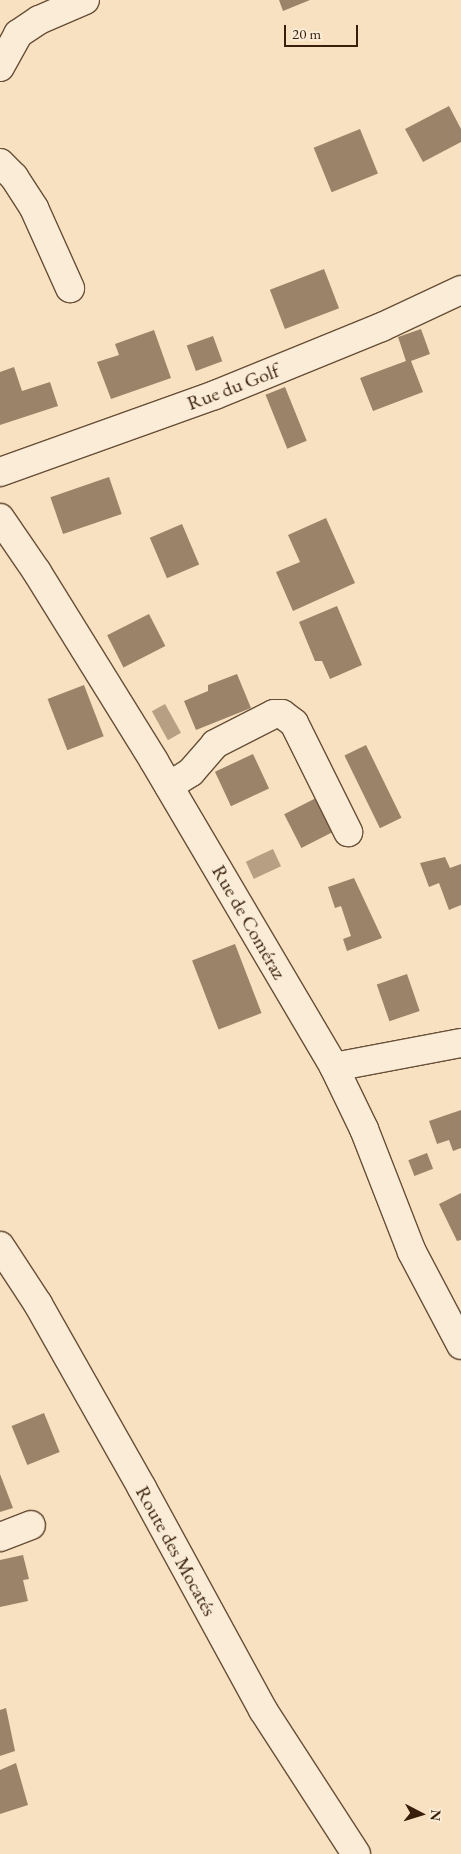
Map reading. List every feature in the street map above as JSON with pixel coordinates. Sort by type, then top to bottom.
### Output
[{"type":"street","points":[[0,67],[18,34],[38,20],[84,0]]},
{"type":"street","points":[[0,163],[14,177],[34,208],[70,288]]},
{"type":"street","name":"Rue du Golf","points":[[0,472],[215,395],[382,327],[461,290]]},
{"type":"street","name":"Rue de Coméraz","points":[[0,518],[37,572],[169,786],[334,1067],[364,1129],[412,1252],[461,1345]]},
{"type":"street","points":[[169,786],[190,772],[215,744],[274,714],[282,714],[294,723],[348,832]]},
{"type":"street","points":[[334,1067],[461,1043]]},
{"type":"street","name":"Route des Mocatés","points":[[0,1246],[98,1410],[264,1710],[356,1854]]},
{"type":"street","points":[[0,1537],[31,1525]]},
{"type":"shaded area","points":[[165,704],[181,733],[168,740],[152,711]]},
{"type":"shaded area","points":[[273,849],[281,866],[254,879],[246,862]]},
{"type":"building","points":[[279,0],[310,0],[283,11]]},
{"type":"building","points":[[449,106],[461,129],[461,142],[423,162],[405,129]]},
{"type":"building","points":[[360,129],[378,174],[332,192],[314,148]]},
{"type":"building","points":[[324,269],[339,308],[285,329],[270,290]]},
{"type":"building","points":[[421,329],[430,354],[411,361],[423,392],[373,411],[360,378],[406,361],[398,337]]},
{"type":"building","points":[[154,330],[171,378],[111,399],[97,362],[119,355],[115,344]]},
{"type":"building","points":[[213,336],[222,361],[196,371],[187,346]]},
{"type":"building","points":[[14,367],[22,391],[50,382],[58,406],[0,425],[0,372]]},
{"type":"building","points":[[285,387],[307,441],[287,449],[266,395]]},
{"type":"building","points":[[109,477],[122,514],[63,534],[50,497]]},
{"type":"building","points":[[326,518],[355,583],[293,611],[276,572],[300,562],[288,535]]},
{"type":"building","points":[[182,524],[199,565],[167,578],[150,538]]},
{"type":"building","points":[[337,606],[362,665],[330,679],[322,661],[315,661],[299,622]]},
{"type":"building","points":[[149,614],[165,646],[123,667],[107,635]]},
{"type":"building","points":[[237,674],[251,708],[196,730],[184,701],[208,691],[208,685]]},
{"type":"building","points":[[84,685],[104,736],[67,750],[48,699]]},
{"type":"building","points":[[366,745],[402,818],[380,828],[344,756]]},
{"type":"building","points":[[253,754],[269,788],[231,806],[215,772]]},
{"type":"building","points":[[318,797],[335,831],[301,848],[284,814]]},
{"type":"building","points":[[445,857],[450,868],[461,864],[461,905],[449,910],[439,883],[429,887],[420,863]]},
{"type":"building","points":[[354,878],[382,938],[347,951],[343,939],[351,936],[341,906],[335,908],[328,887]]},
{"type":"building","points":[[235,944],[262,1013],[219,1030],[192,960]]},
{"type":"building","points":[[407,974],[420,1011],[389,1021],[377,984]]},
{"type":"building","points":[[461,1110],[461,1148],[453,1151],[449,1140],[437,1144],[429,1121]]},
{"type":"building","points":[[427,1153],[433,1169],[414,1176],[408,1160]]},
{"type":"building","points":[[461,1193],[461,1240],[457,1241],[439,1204]]},
{"type":"building","points":[[44,1413],[60,1452],[27,1465],[12,1426]]},
{"type":"building","points":[[0,1474],[13,1508],[0,1512]]},
{"type":"building","points":[[23,1555],[29,1579],[23,1580],[28,1601],[0,1607],[0,1560]]},
{"type":"building","points":[[6,1708],[15,1751],[0,1756],[0,1710]]},
{"type":"building","points":[[16,1763],[28,1805],[0,1814],[0,1770]]}]
